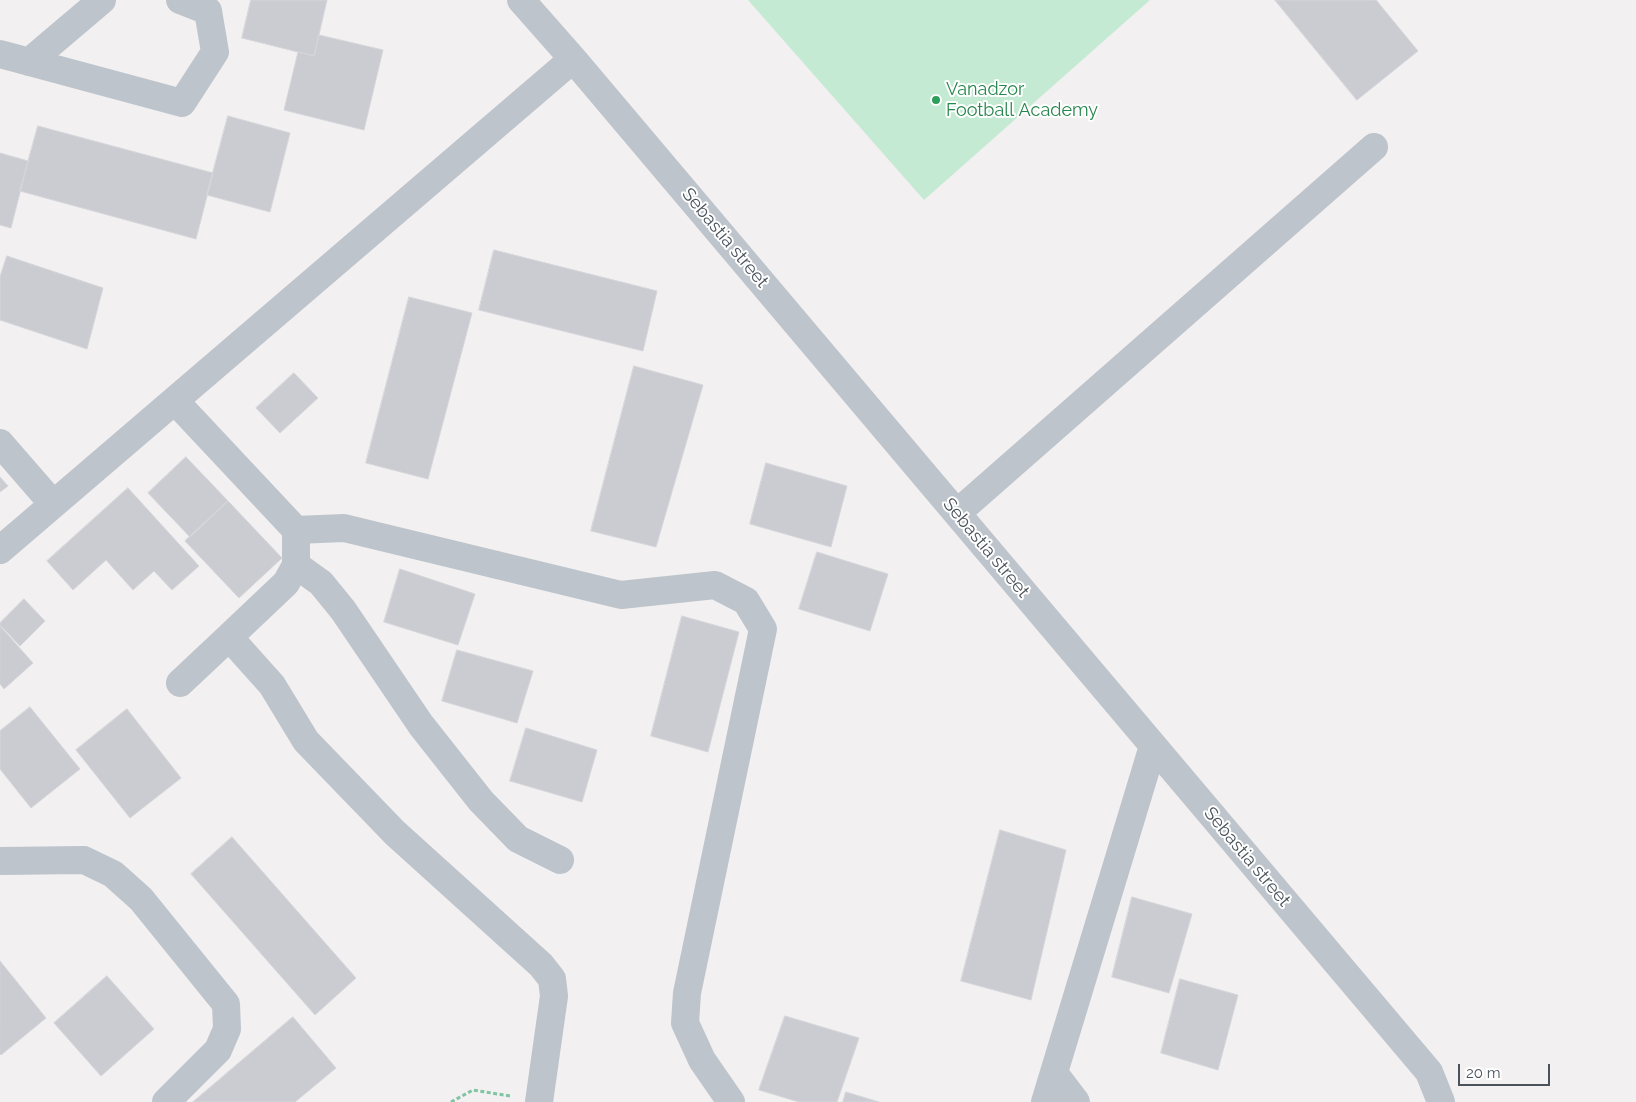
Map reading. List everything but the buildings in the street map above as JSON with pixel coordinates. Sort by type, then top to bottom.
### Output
[{"type":"street","points":[[29,62],[102,0]]},
{"type":"street","points":[[0,54],[182,103],[215,52],[208,11],[180,0]]},
{"type":"street","name":"Sebastia street","points":[[521,0],[573,59],[1429,1072],[1441,1102]]},
{"type":"street","points":[[0,550],[573,59]]},
{"type":"street","points":[[957,513],[1374,147]]},
{"type":"street","points":[[175,401],[296,530],[296,565],[286,583],[180,682]]},
{"type":"street","points":[[0,443],[54,504]]},
{"type":"street","points":[[296,530],[344,528],[621,595],[715,585],[746,601],[763,629],[687,993],[685,1024],[702,1060],[731,1102]]},
{"type":"street","points":[[296,565],[321,583],[343,610],[421,725],[481,801],[518,839],[560,860]]},
{"type":"street","points":[[229,637],[272,685],[306,740],[395,833],[542,966],[552,979],[554,996],[527,1100]]},
{"type":"street","points":[[1045,1102],[1153,746]]},
{"type":"street","points":[[0,861],[84,860],[113,874],[141,899],[226,1004],[228,1029],[218,1050],[166,1102]]},
{"type":"street","points":[[1054,1073],[1076,1102]]},
{"type":"path","points":[[452,1102],[473,1090],[509,1095],[527,1100]]},
{"type":"green space","name":"Vanadzor Football Academy","points":[[748,0],[1150,0],[924,200]]},
{"type":"place","name":"Vanadzor Football Academy","points":[[936,100]]}]
